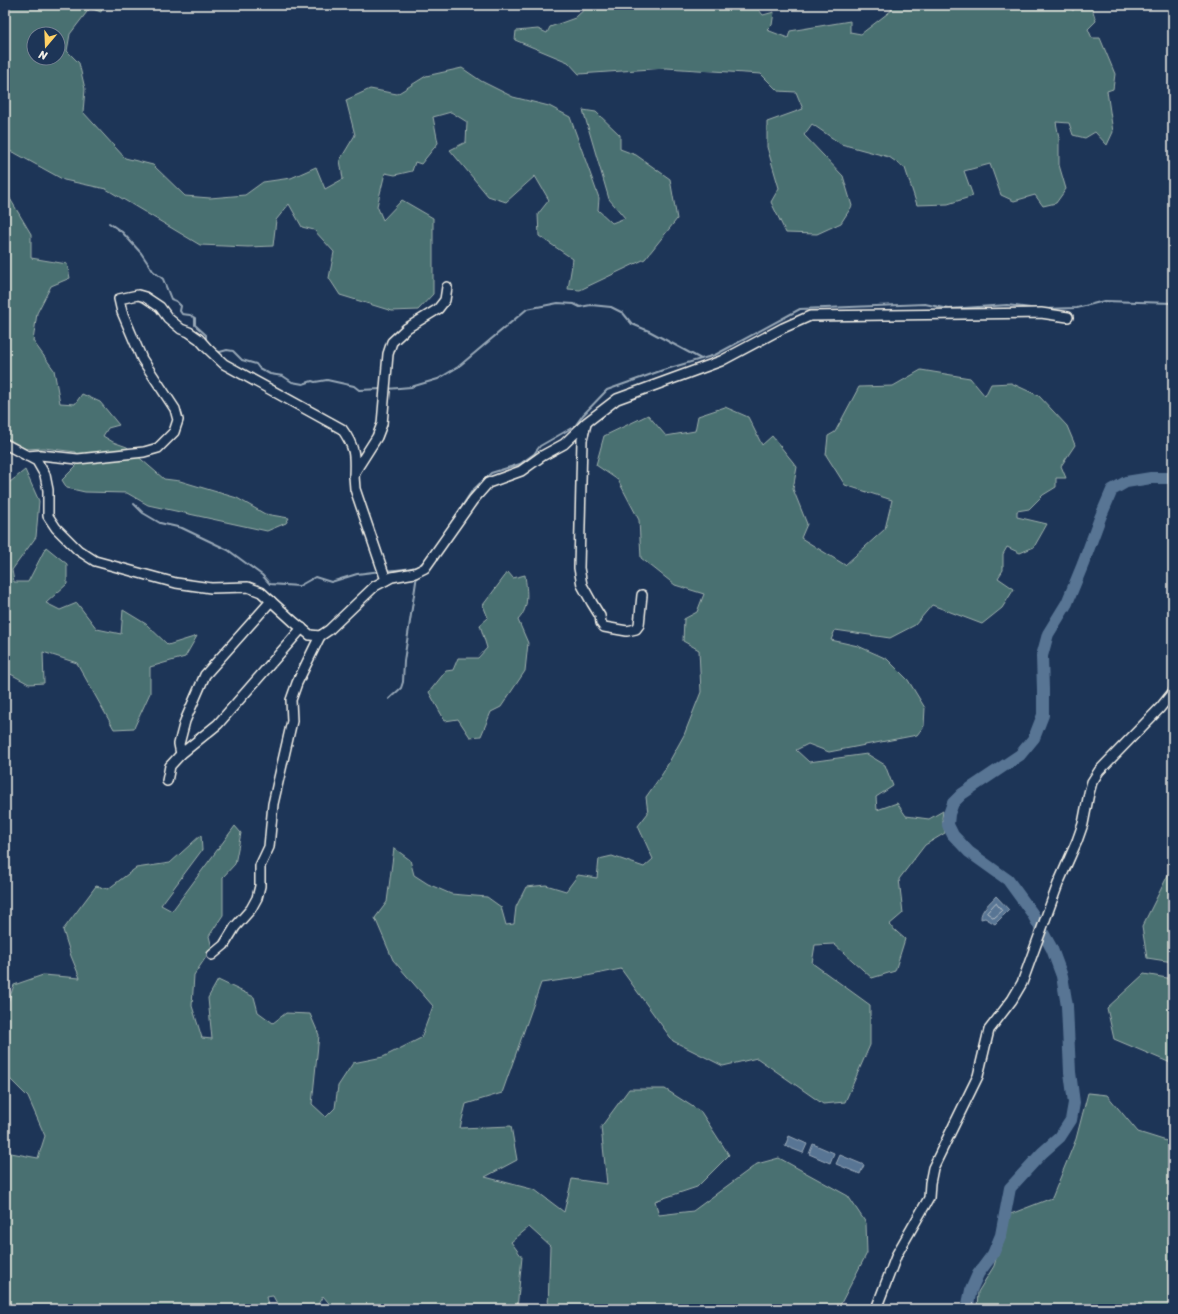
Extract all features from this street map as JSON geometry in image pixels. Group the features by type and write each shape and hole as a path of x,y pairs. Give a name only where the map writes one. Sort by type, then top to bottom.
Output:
{"street":[{"path":"354,476 356,470 377,437 382,424 388,354 392,342 407,328 438,308 445,300 447,287"},
{"path":"27,456 40,455 78,459 144,452 158,448 174,432 178,420 175,408 142,359 122,312 119,299 138,295 145,297 160,307 168,318 181,329 189,332 199,339 224,364 342,429 351,441 354,458 355,489 386,580"},
{"path":"212,955 224,945 235,927 251,909 257,898 260,886 260,866 269,847 273,804 292,721 291,700 297,683 320,636 330,630 375,586 392,577 417,572 425,568 473,500 488,483 521,471 542,456 564,444 617,398 721,361 783,328 810,316 1041,313 1068,317"},
{"path":"586,424 582,440 579,568 582,585 600,616 601,623 604,627 627,631 636,629 639,625 642,595"},
{"path":"5,444 36,461 45,475 48,490 48,516 56,528 78,550 95,561 176,583 211,588 248,587 261,592 310,635 320,636"},
{"path":"181,754 179,744 185,721 194,704 200,684 205,675 271,601"},
{"path":"167,781 170,766 181,754 218,724 302,628"},
{"path":"876,1309 897,1254 929,1198 932,1168 970,1095 978,1076 989,1030 1012,1000 1022,983 1058,884 1083,824 1092,782 1099,771 1160,708 1173,692"}],"green space":[{"path":"5,5 103,5 101,12 90,8 70,34 67,51 79,63 85,89 83,112 125,158 153,165 185,196 210,198 245,195 263,182 291,178 316,167 325,189 343,179 340,160 355,135 346,100 370,89 397,94 426,76 462,68 481,81 513,97 549,106 570,117 599,198 598,210 612,223 625,218 609,199 583,110 596,112 620,135 620,149 636,155 670,179 677,219 645,259 580,290 568,289 573,259 539,236 538,214 549,200 535,176 506,202 488,196 450,150 466,142 467,122 451,112 433,117 438,143 421,164 415,162 412,171 395,175 385,173 377,206 383,220 402,200 433,218 433,294 418,310 392,311 340,295 329,278 334,252 314,230 302,227 289,204 276,220 273,246 248,247 200,245 106,189 64,180 15,153 5,150"},
{"path":"589,5 755,5 763,15 774,12 772,25 767,30 788,38 790,31 850,21 850,32 861,34 892,10 888,5 1066,5 1073,11 1077,5 1083,5 1092,8 1096,21 1088,29 1092,38 1100,38 1115,74 1113,89 1107,91 1113,132 1107,145 1095,132 1085,138 1073,135 1069,123 1056,122 1059,138 1059,165 1066,189 1056,203 1043,206 1035,195 1014,201 1001,195 990,164 964,171 973,196 948,204 917,205 905,168 889,157 841,144 812,124 804,135 843,176 852,206 841,223 817,234 786,233 771,202 779,188 767,147 767,122 803,109 796,92 778,91 761,74 666,68 579,74 568,62 515,40 516,31 538,29 547,33 550,27 575,18"},
{"path":"5,194 9,197 31,234 31,258 67,264 70,278 51,286 37,313 33,341 54,370 60,403 75,404 82,394 100,402 119,425 108,428 103,436 113,442 127,447 164,479 180,481 237,498 265,514 289,518 286,523 267,531 148,505 127,493 85,492 67,488 62,480 78,464 76,452 44,448 26,449 5,437"},
{"path":"921,370 970,378 985,396 991,384 1011,383 1039,396 1067,426 1075,445 1061,466 1066,478 1056,478 1056,487 1043,495 1029,509 1017,511 1017,517 1047,524 1034,547 1020,553 1007,547 1003,554 1003,570 998,578 1014,589 1002,608 982,624 932,605 915,625 890,638 835,630 831,640 858,646 887,659 908,680 925,708 924,726 917,735 829,752 808,744 796,750 809,762 867,754 885,765 893,786 876,797 877,810 897,803 906,816 929,819 943,811 942,818 945,833 925,845 899,879 903,913 889,925 905,939 895,971 872,978 834,944 815,945 812,963 870,1005 870,1045 845,1102 823,1104 757,1058 723,1066 673,1041 621,969 577,978 541,983 502,1093 466,1104 460,1128 511,1126 517,1160 485,1177 535,1190 564,1212 572,1179 607,1184 601,1127 629,1089 665,1089 701,1112 729,1155 697,1187 655,1201 659,1215 693,1211 757,1164 779,1158 848,1196 866,1223 867,1253 838,1309 548,1309 550,1246 529,1227 511,1242 522,1257 517,1309 334,1309 323,1296 315,1309 280,1309 273,1296 266,1297 269,1309 5,1309 5,1145 11,1153 38,1158 45,1136 28,1097 5,1074 5,1011 14,985 43,975 80,978 63,930 96,886 108,889 136,868 170,863 201,835 202,850 161,905 172,911 235,826 241,833 235,864 223,877 223,915 209,936 212,948 194,975 192,1006 202,1038 212,1039 208,998 218,980 254,997 258,1012 273,1023 286,1013 310,1014 319,1035 312,1104 326,1117 335,1108 338,1086 353,1063 383,1057 421,1038 433,1006 393,960 375,918 387,902 394,848 410,860 414,875 428,884 451,894 487,897 501,907 506,925 514,924 516,907 526,887 546,885 566,891 578,875 597,878 599,859 612,856 644,867 653,859 638,826 648,813 646,797 663,773 684,735 701,692 699,650 683,641 684,619 697,612 704,594 675,585 641,558 639,520 618,480 596,465 604,436 648,415 666,436 695,431 698,416 725,407 748,417 762,445 772,436 797,467 793,489 807,524 801,538 845,565 885,529 892,500 845,485 826,455 828,436 835,432 859,387 893,386"},
{"path":"25,470 39,501 36,537 12,570 14,582 28,582 46,547 67,564 67,584 46,603 60,610 77,603 97,629 121,634 123,610 146,624 168,645 197,636 185,657 150,667 150,693 134,728 114,729 77,663 43,652 44,683 29,684 5,671 5,486"},
{"path":"508,572 513,578 525,575 527,599 522,615 518,620 528,643 525,671 501,707 491,712 481,736 470,737 458,719 445,721 429,692 446,671 453,670 458,658 478,658 487,648 480,625 488,618 483,605"},
{"path":"1173,865 1173,962 1147,958 1142,927"},
{"path":"1144,974 1173,979 1173,1064 1114,1039 1107,1008"},
{"path":"1088,1093 1107,1095 1138,1132 1173,1143 1173,1309 977,1309 978,1292 994,1266 1008,1215 1052,1198 1076,1139"}],"water":[{"path":"996,896 1009,910 995,924 985,918 981,919 981,916 984,909"},
{"path":"789,1136 807,1144 803,1153 785,1146"},
{"path":"813,1144 834,1153 830,1163 809,1154"},
{"path":"840,1155 864,1165 860,1174 836,1164"}],"waterway":[{"path":"109,223 122,232 141,253 153,271 163,279 171,299 176,301 181,306 180,311 182,314 190,315 195,318 195,325 206,335 206,342"},
{"path":"1043,309 1077,308 1104,301 1173,303"},
{"path":"387,389 411,387 438,379 458,367 527,309 558,303 574,304 580,307 591,305 611,307 623,313 632,324 649,331 701,359"},
{"path":"451,523 472,491 491,473 520,464 534,454 540,446 575,426 583,415 607,390 663,370 715,355 800,309 925,304 949,309 1007,305 1038,309"},
{"path":"216,351 233,351 242,360 256,364 259,368 270,374 283,376 292,382 303,384 312,381 327,380 354,386 359,390 383,389"},
{"path":"967,1309 971,1290 978,1274 993,1254 1001,1235 1010,1188 1042,1153 1060,1137 1071,1120 1074,1103 1070,1072 1067,1006 1062,976 1052,949 1032,913 1008,880 969,852 953,835 948,825 949,814 953,803 962,794 1020,755 1034,738 1043,715 1042,656 1048,634 1067,603 1112,490 1126,482 1151,478 1173,478"},
{"path":"134,504 143,513 160,523 182,528 228,550 262,575 270,584 299,586 315,577 331,582 357,574 381,571"},
{"path":"385,571 411,568 421,564 424,561"},
{"path":"389,699 401,688 403,682 404,661 417,575"}]}
